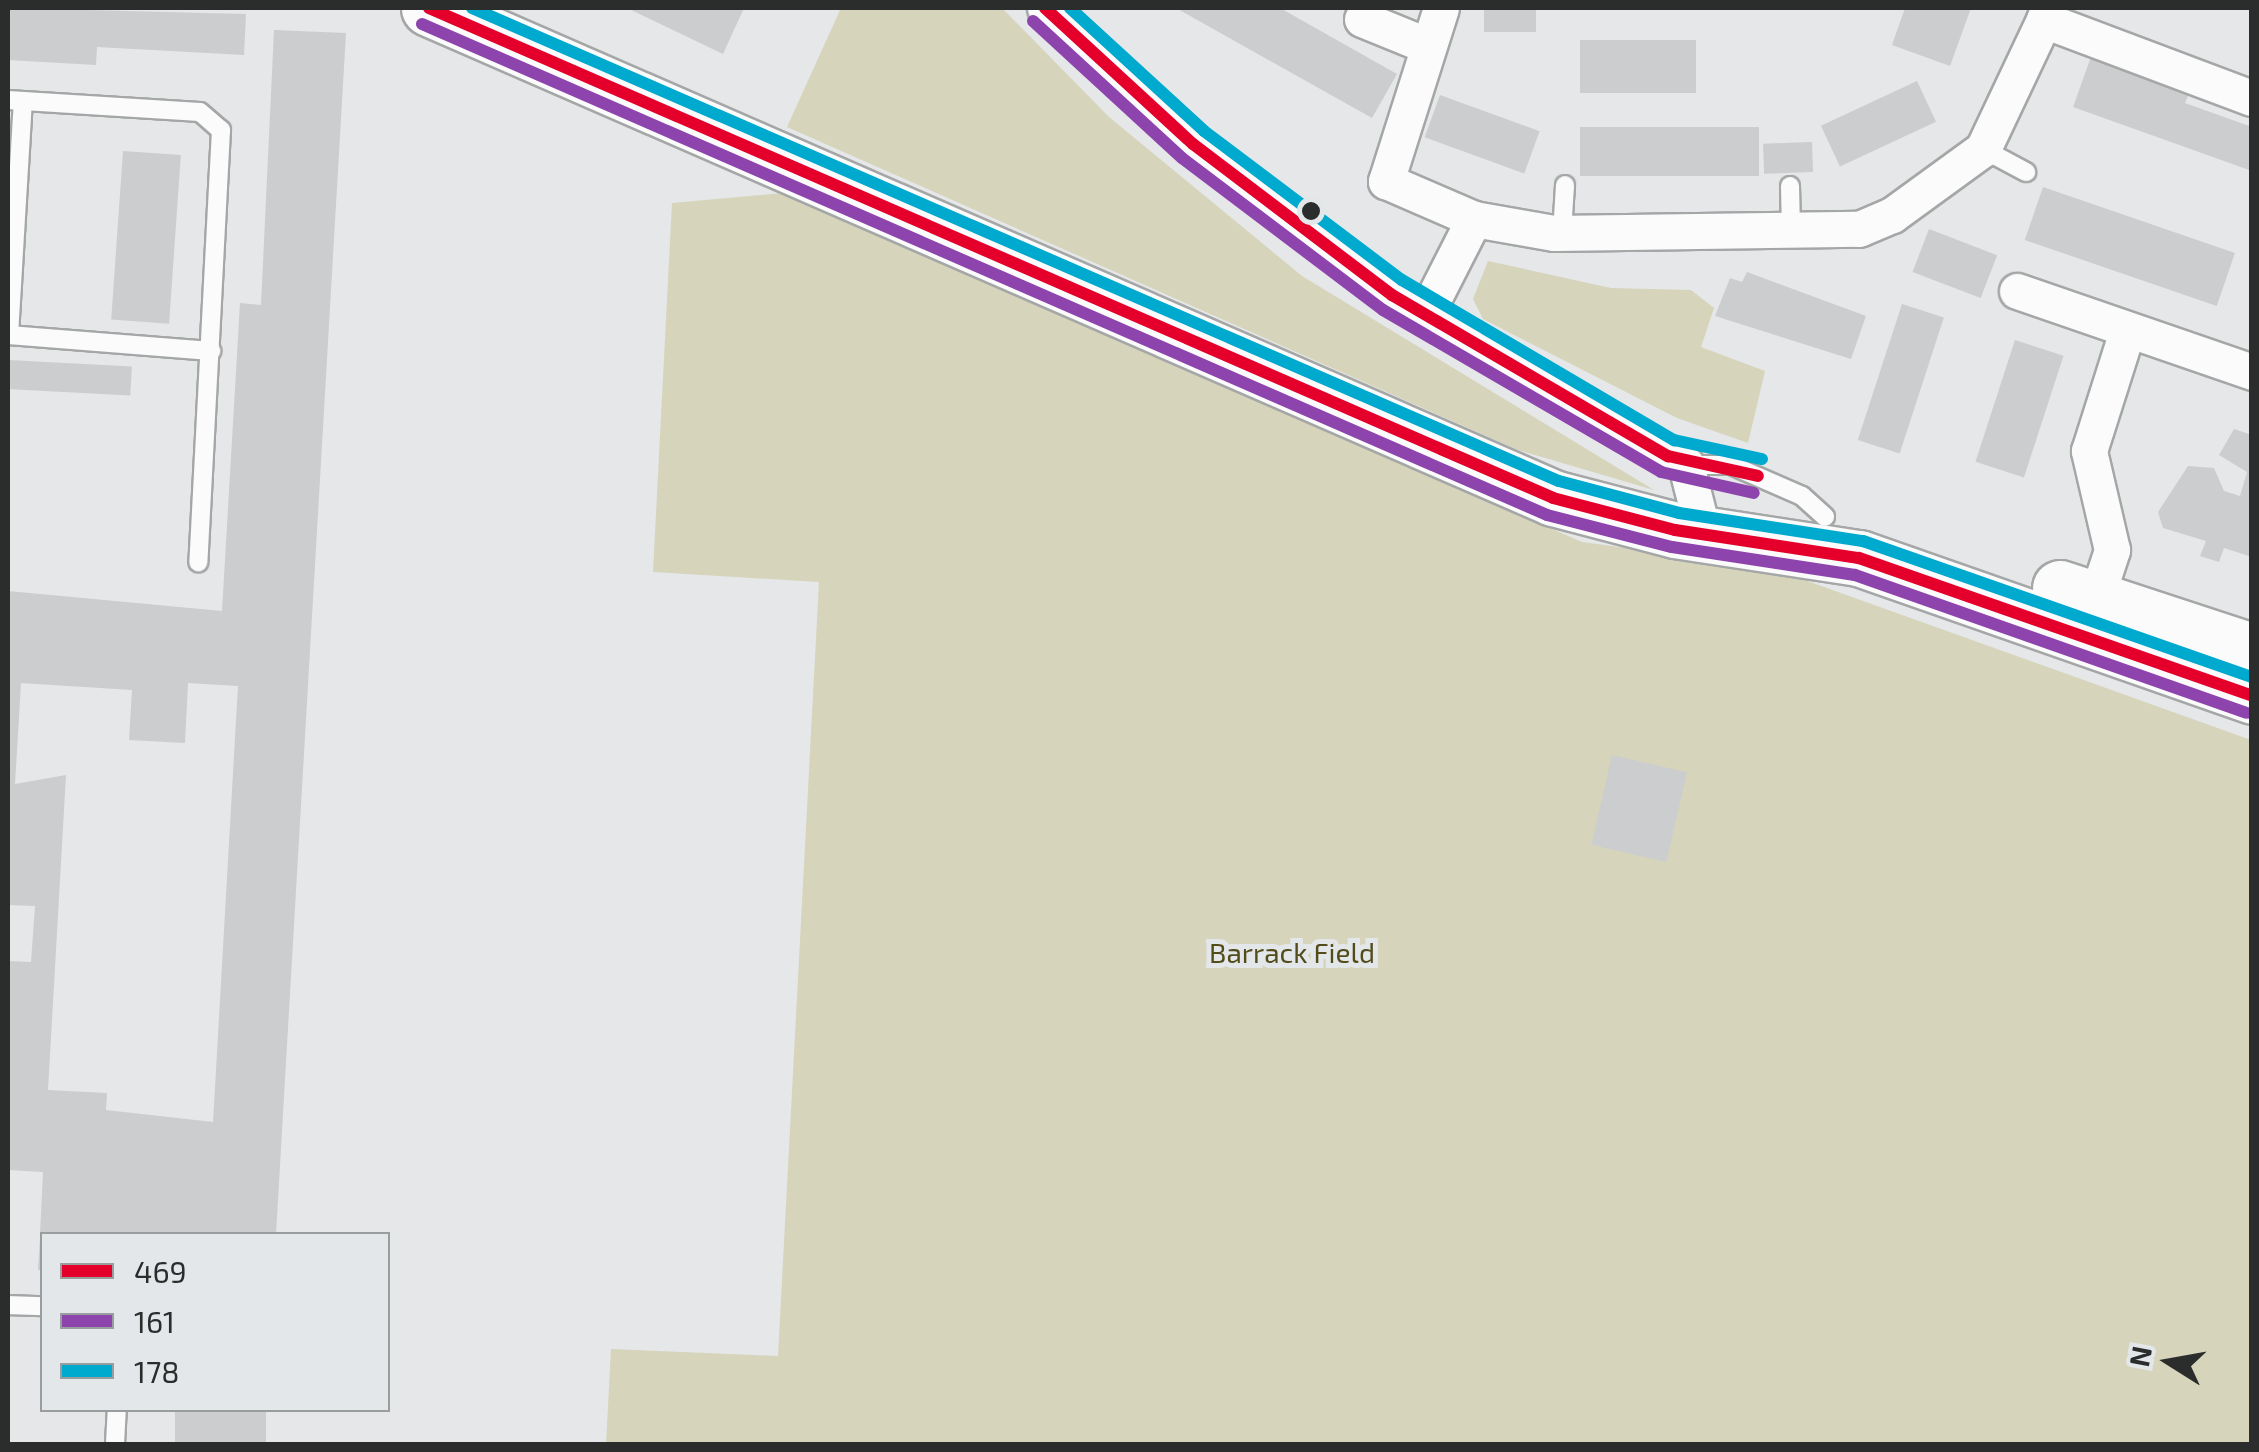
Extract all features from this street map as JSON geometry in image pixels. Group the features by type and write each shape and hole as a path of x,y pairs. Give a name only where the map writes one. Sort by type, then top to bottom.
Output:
{"highway":[{"path":"429,8 1536,492 1825,517 2090,618"},
{"path":"1687,507 1859,558 2249,660"}],"street":[{"path":"1045,8 1193,144 1687,507"},
{"path":"1441,8 1386,181 1474,218 1562,233 1859,229 1892,216 1983,149 2046,14 2252,98"},
{"path":"1362,19 1428,46"},
{"path":"1425,316 1474,218"},
{"path":"2017,291 2252,372"},
{"path":"2090,618 2112,550 2089,451 2127,331"}],"lane":[{"path":"198,562 226,150 212,117 15,100 8,335 211,351"},
{"path":"1983,149 2026,172"},
{"path":"1562,233 1565,185"},
{"path":"1790,186 1792,231"},
{"path":"8,1304 40,1306"},
{"path":"115,1444 117,1412"}],"green space":[{"path":"841,8 1002,8 1109,117 1302,276 1654,490 1518,450 787,127"},
{"name":"Barrack Field","path":"783,193 1582,542 1768,567 2251,740 2251,1444 606,1444 611,1349 778,1356 819,582 653,572 672,203"},
{"path":"1488,261 1611,288 1691,290 1714,308 1701,347 1765,371 1748,443 1677,418 1483,319 1473,299"}],"building":[{"path":"8,8 246,14 244,55 97,47 96,65 8,60"},
{"path":"627,8 744,8 723,54"},
{"path":"1176,8 1280,8 1397,74 1372,118"},
{"path":"1484,8 1536,8 1536,32 1484,32"},
{"path":"1905,8 1971,8 1950,66 1892,45"},
{"path":"274,30 346,33 276,1232 40,1232 43,1172 8,1170 8,961 31,962 35,906 8,905 8,591 222,611 240,303 261,305","holes":["21,683 132,690 129,740 185,743 188,683 238,686 213,1122 106,1110 107,1093 48,1090 66,775 15,784"]},
{"path":"1580,40 1696,40 1696,93 1580,93"},
{"path":"2092,54 2191,89 2185,103 2252,127 2252,171 2073,107"},
{"path":"1917,81 1936,122 1840,167 1821,126"},
{"path":"1440,95 1540,131 1524,174 1425,137"},
{"path":"1580,127 1759,127 1759,176 1580,176"},
{"path":"1812,142 1813,172 1764,174 1763,144"},
{"path":"123,151 181,155 169,324 111,320"},
{"path":"2043,187 2235,253 2217,306 2025,240"},
{"path":"1929,229 1997,255 1981,298 1913,272"},
{"path":"1747,272 1866,316 1851,359 1715,316 1730,278 1742,282"},
{"path":"1902,304 1944,318 1900,454 1858,440"},
{"path":"2015,340 2064,356 2024,477 1975,462"},
{"path":"8,360 132,366 130,395 8,389"},
{"path":"2234,429 2252,435 2252,557 2224,548 2219,562 2200,556 2206,541 2163,528 2158,512 2188,466 2214,468 2224,491 2240,496 2247,472 2219,455"},
{"path":"1612,755 1687,772 1666,862 1591,845"},
{"path":"175,1412 266,1412 266,1444 175,1444"}],"transit line":[{"name":"469","path":"429,8 1553,498 1675,530 1859,558 2252,696"},
{"name":"178","path":"472,8 1559,481 1679,513 1863,541 2252,677"},
{"name":"469","path":"1045,8 1193,144 1392,295 1668,456 1758,476"},
{"name":"178","path":"1070,8 1204,131 1402,280 1674,440 1762,459"},
{"name":"161","path":"1033,21 1182,158 1383,310 1661,472 1754,493"},
{"name":"161","path":"422,24 1547,515 1672,547 1855,575 2246,713"}]}
